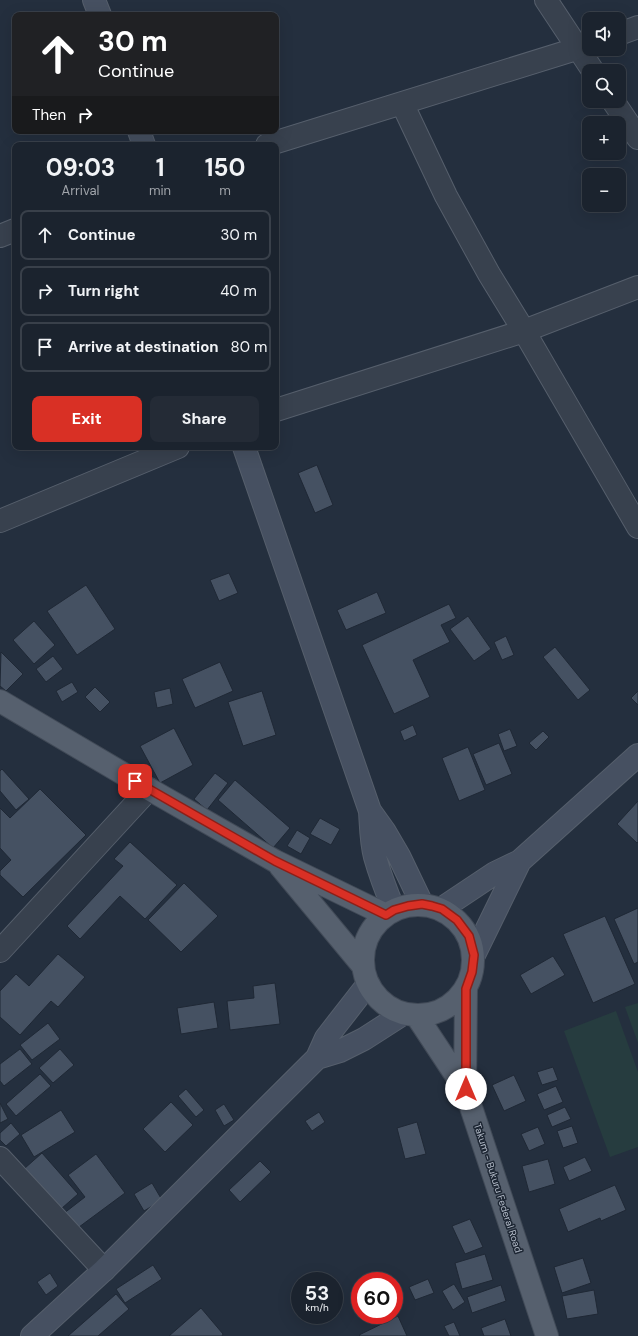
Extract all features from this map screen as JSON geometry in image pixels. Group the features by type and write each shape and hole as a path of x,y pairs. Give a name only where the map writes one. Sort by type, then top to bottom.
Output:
{"main road":[{"path":"94,0 99,12"},
{"path":"245,450 370,811 375,856 390,912"},
{"path":"0,701 275,861 390,912"},
{"path":"432,907 520,861 638,755"},
{"path":"370,811 385,832 432,907"},
{"path":"275,861 365,975 377,997 389,1008 410,1015 466,1089"},
{"path":"317,1058 340,1051 410,1015 435,1013 452,1004 466,989 472,972 474,955 520,861"},
{"path":"32,1336 104,1270 317,1058 326,1038 365,975 364,947 372,929 390,912 408,906 432,907 457,920 469,936 474,955"},
{"name":"Takum - Bukuru Federal Road","path":"466,989 466,1089 548,1336"}],"street":[{"path":"546,0 582,45"},
{"path":"626,31 638,27"},
{"path":"277,142 582,48"},
{"path":"402,103 446,196 489,274 524,331 591,449 638,527"},
{"path":"618,108 638,138"},
{"path":"0,236 12,231"},
{"path":"279,409 524,331 638,287"},
{"path":"0,521 171,450"},
{"path":"0,951 149,789"},
{"path":"0,1158 104,1270"}],"green space":[{"path":"638,1003 638,1043 625,1007"},
{"path":"616,1011 638,1072 638,1147 610,1157 564,1031"}],"building":[{"path":"317,465 333,505 315,513 298,473"},
{"path":"229,573 238,593 219,601 210,580"},
{"path":"86,585 115,629 77,655 47,611"},
{"path":"377,592 386,613 346,630 337,610"},
{"path":"449,604 456,618 441,625 450,642 413,660 430,697 394,714 362,645"},
{"path":"468,616 491,649 474,661 450,629"},
{"path":"34,621 55,645 34,664 13,640"},
{"path":"506,636 514,655 502,660 494,642"},
{"path":"555,647 590,690 578,700 543,657"},
{"path":"1,652 23,674 6,691 0,686"},
{"path":"53,656 63,669 46,682 36,669"},
{"path":"220,662 233,691 195,708 182,679"},
{"path":"72,682 78,692 62,702 56,691"},
{"path":"95,687 110,702 100,712 85,697"},
{"path":"170,688 173,704 157,708 154,692"},
{"path":"262,691 276,735 243,746 228,702"},
{"path":"638,691 638,705 631,698"},
{"path":"413,725 417,735 404,741 400,731"},
{"path":"174,728 193,765 160,783 140,746"},
{"path":"510,729 517,746 504,751 498,734"},
{"path":"543,731 549,737 536,750 529,743"},
{"path":"499,743 512,774 486,785 473,754"},
{"path":"468,747 485,790 459,801 442,758"},
{"path":"2,769 29,799 16,810 0,791 0,771"},
{"path":"215,773 228,783 207,810 194,799"},
{"path":"235,780 290,828 273,848 218,800"},
{"path":"40,789 86,835 23,897 0,875 0,871 11,860 0,848 0,808 10,818"},
{"path":"638,801 638,842 637,843 617,824"},
{"path":"320,818 340,829 331,845 310,834"},
{"path":"297,830 310,838 301,854 287,846"},
{"path":"130,842 177,885 145,919 120,896 80,939 67,926 123,866 114,859"},
{"path":"184,883 218,916 181,952 148,920"},
{"path":"638,908 638,962 634,964 614,919"},
{"path":"605,916 635,984 593,1003 563,934"},
{"path":"58,954 85,977 58,1007 51,1001 20,1035 0,1017 0,991 16,974 29,986"},
{"path":"553,956 565,975 531,994 520,975"},
{"path":"275,983 280,1024 230,1030 227,1001 254,998 253,986"},
{"path":"214,1002 218,1028 181,1034 177,1008"},
{"path":"48,1023 60,1039 32,1060 20,1045"},
{"path":"20,1049 32,1064 4,1086 0,1081 0,1064"},
{"path":"60,1049 74,1065 53,1083 39,1068"},
{"path":"553,1067 558,1080 542,1085 537,1072"},
{"path":"40,1074 51,1086 16,1116 6,1104"},
{"path":"514,1075 526,1101 504,1111 492,1085"},
{"path":"556,1086 563,1102 544,1110 537,1094"},
{"path":"186,1089 204,1110 196,1117 178,1096"},
{"path":"171,1102 193,1125 165,1152 143,1129"},
{"path":"0,1103 8,1119 0,1123"},
{"path":"224,1104 234,1120 224,1126 215,1110"},
{"path":"565,1107 571,1119 552,1127 547,1115"},
{"path":"61,1110 75,1132 34,1157 21,1135"},
{"path":"319,1112 325,1122 312,1131 305,1121"},
{"path":"417,1122 426,1154 405,1159 397,1128"},
{"path":"11,1123 20,1134 6,1146 0,1140 0,1133"},
{"path":"572,1126 578,1143 563,1148 557,1131"},
{"path":"538,1127 545,1144 529,1151 521,1134"},
{"path":"42,1153 78,1194 53,1216 16,1176"},
{"path":"96,1154 125,1193 75,1230 63,1214 85,1197 68,1175"},
{"path":"585,1157 592,1171 569,1181 563,1167"},
{"path":"548,1159 555,1184 529,1192 522,1166"},
{"path":"260,1161 271,1172 240,1202 229,1190"},
{"path":"152,1183 162,1200 144,1211 134,1194"},
{"path":"615,1185 626,1210 601,1221 600,1218 568,1232 559,1209"},
{"path":"470,1219 483,1247 465,1254 452,1226"},
{"path":"485,1254 493,1280 462,1289 455,1263"},
{"path":"583,1258 591,1283 562,1293 554,1267"},
{"path":"153,1265 162,1279 125,1303 116,1289"},
{"path":"50,1273 58,1286 46,1295 37,1282"},
{"path":"428,1279 434,1293 415,1300 409,1287"},
{"path":"454,1284 465,1302 453,1310 442,1291"},
{"path":"501,1285 506,1301 472,1313 467,1297"},
{"path":"594,1290 598,1314 567,1319 562,1296"},
{"path":"116,1294 129,1309 98,1336 68,1336"},
{"path":"201,1308 223,1334 222,1336 169,1336"},
{"path":"505,1319 511,1336 484,1336 481,1328"},
{"path":"454,1322 460,1336 449,1336 444,1326"},
{"path":"382,1324 402,1324 407,1336 360,1336 359,1335"}],"route":[{"path":"135,781 275,861 386,915 394,910 422,904 442,909 457,920 469,936 474,955 472,972 466,989 466,1089"}]}
